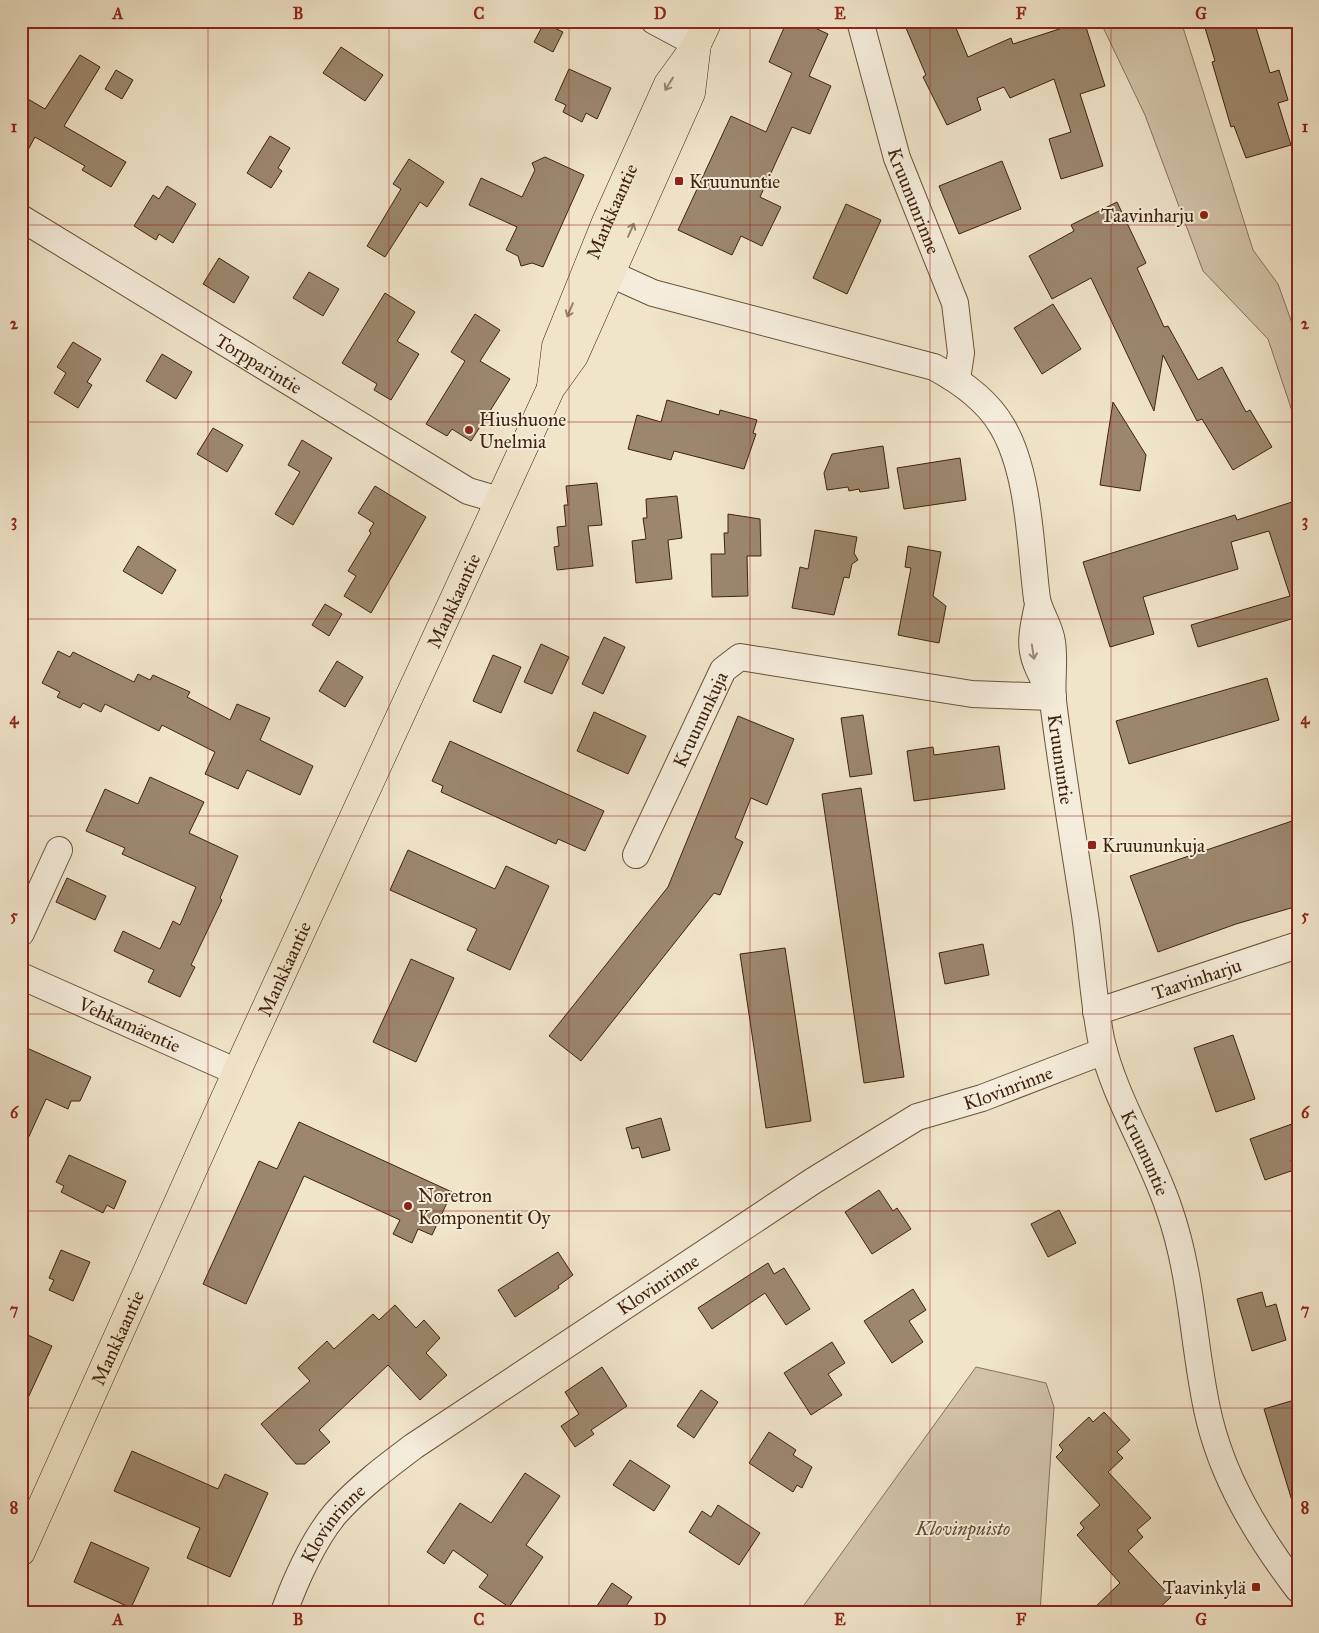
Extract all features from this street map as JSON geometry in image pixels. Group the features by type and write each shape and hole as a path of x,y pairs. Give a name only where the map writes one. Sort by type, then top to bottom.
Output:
{"main road":[{"name":"Mankkaantie","path":"21,1552 237,1072 550,388 556,346 600,270 662,97 668,84 703,33"}],"street":[{"path":"654,21 703,33"},
{"name":"Kruununrinne","path":"860,21 897,158 955,303 961,353 956,379"},
{"name":"Torpparintie","path":"21,218 468,491 499,500"},
{"name":"Kruununtie","path":"600,270 653,293 934,367 956,379 972,392 1002,426 1013,452 1021,481 1038,605 1050,628 1053,697 1085,918 1096,1012 1104,1051 1117,1086 1156,1175 1181,1250 1206,1407 1221,1457 1242,1506 1259,1534 1298,1589"},
{"name":"Kruununkuja","path":"636,855 723,670 740,657 972,694 1053,697"},
{"path":"21,933 60,850"},
{"name":"Taavinharju","path":"1096,1012 1298,945"},
{"name":"Vehkamäentie","path":"21,976 237,1072"},
{"name":"Klovinrinne","path":"284,1612 296,1577 334,1515 366,1483 414,1446 813,1181 910,1122 982,1098 1104,1051"}],"green space":[{"path":"1100,21 1181,21 1253,250 1278,284 1298,340 1298,429 1268,339 1203,271 1145,115"},
{"name":"Klovinpuisto","path":"976,1367 1046,1383 1054,1407 1040,1612 799,1612"}],"building":[{"path":"787,21 800,21 828,34 809,76 831,86 810,134 792,127 760,197 781,207 762,246 741,236 732,255 678,230 731,116 766,132 792,73 769,62"},
{"path":"903,21 953,21 968,57 1011,38 1013,44 1084,21 1105,86 1080,94 1103,166 1061,179 1049,139 1071,132 1054,79 1010,98 1004,87 977,98 981,110 947,125 923,77 926,75"},
{"path":"1203,21 1254,21 1270,73 1279,70 1288,100 1278,103 1291,145 1246,158 1234,126 1231,127 1212,62 1215,61"},
{"path":"544,23 563,32 553,52 534,42"},
{"path":"341,47 383,75 365,101 323,73"},
{"path":"80,55 100,67 64,126 126,162 111,187 82,170 85,166 35,137 21,163 21,95 45,109"},
{"path":"569,69 611,88 597,119 586,113 582,122 563,112 566,105 555,100"},
{"path":"116,70 133,80 122,99 105,89"},
{"path":"270,136 290,148 278,168 282,171 271,188 247,173"},
{"path":"545,157 584,175 543,267 532,263 521,266 518,256 506,250 517,227 469,205 481,178 522,197 535,170 532,163"},
{"path":"409,159 444,182 427,207 420,202 385,257 367,246 401,189 393,184"},
{"path":"1002,161 1021,209 959,234 939,186"},
{"path":"167,186 196,204 173,243 159,234 156,240 134,226 153,195 159,199"},
{"path":"1117,202 1146,263 1137,268 1164,327 1168,326 1198,380 1222,367 1246,412 1250,410 1272,447 1233,470 1202,419 1197,421 1163,355 1154,411 1091,278 1052,299 1029,256 1074,231 1071,225"},
{"path":"846,204 881,220 847,294 813,278"},
{"path":"219,258 249,277 234,303 203,284"},
{"path":"309,272 339,289 323,316 293,298"},
{"path":"385,293 415,312 397,341 419,354 391,400 374,390 377,384 342,363"},
{"path":"1053,304 1081,349 1042,374 1014,328"},
{"path":"475,314 500,330 480,361 510,379 471,441 452,429 447,436 426,424 465,361 451,352"},
{"path":"73,342 101,359 87,382 92,385 78,408 54,393 66,373 57,367"},
{"path":"162,354 192,372 176,399 146,381"},
{"path":"667,400 719,415 720,410 757,420 753,433 756,434 744,469 674,451 671,460 628,449 637,415 661,422"},
{"path":"1113,402 1146,455 1140,491 1100,485"},
{"path":"213,428 243,445 227,472 197,454"},
{"path":"302,440 332,458 293,525 275,514 300,472 288,465"},
{"path":"883,446 889,488 860,492 859,489 849,491 848,487 827,490 824,473 832,454"},
{"path":"960,458 966,500 904,509 897,468"},
{"path":"597,483 602,525 588,526 593,566 557,570 554,547 559,546 557,527 566,526 564,505 568,505 566,486"},
{"path":"375,486 426,517 371,613 344,596 356,576 348,571 371,533 369,531 374,523 358,513"},
{"path":"677,496 682,538 668,540 672,579 636,583 632,541 646,539 643,518 647,518 646,499"},
{"path":"1298,500 1298,617 1198,647 1191,625 1290,596 1269,531 1231,542 1238,569 1143,597 1154,634 1110,647 1083,562 1235,515 1237,520"},
{"path":"728,514 760,519 761,556 747,556 748,596 712,597 711,554 725,554 724,533 728,533"},
{"path":"815,530 857,537 854,553 858,560 852,564 849,578 844,577 834,615 792,608 800,567 808,569"},
{"path":"138,546 176,570 162,594 123,571"},
{"path":"908,546 941,552 933,596 946,606 939,643 898,635 911,568 905,567"},
{"path":"325,604 342,614 329,636 312,625"},
{"path":"604,637 625,647 603,694 582,684"},
{"path":"541,644 569,657 552,694 524,682"},
{"path":"58,651 70,657 73,652 134,682 138,674 150,680 153,675 190,692 187,697 230,720 237,704 270,718 260,740 313,766 300,795 247,770 238,789 205,774 215,752 162,725 159,731 105,704 101,712 83,703 80,708 57,697 60,692 42,683"},
{"path":"493,655 521,667 501,713 473,701"},
{"path":"337,661 363,677 345,707 319,691"},
{"path":"1267,678 1279,720 1129,764 1116,721"},
{"path":"594,712 646,736 628,774 577,751"},
{"path":"863,715 872,774 850,777 841,718"},
{"path":"738,716 794,739 767,805 751,798 735,838 743,842 720,895 714,893 581,1061 549,1036 668,887"},
{"path":"450,741 604,811 585,851 558,839 556,844 441,792 443,786 432,781"},
{"path":"999,746 1005,789 914,801 907,751 933,747 934,755"},
{"path":"150,777 204,802 189,833 238,856 220,898 222,900 191,965 195,967 180,997 148,982 154,970 114,951 123,931 160,949 173,921 180,925 196,887 122,854 125,848 86,831 105,789 138,804"},
{"path":"861,788 904,1077 864,1083 822,794"},
{"path":"1298,819 1298,906 1236,924 1158,952 1130,876"},
{"path":"408,850 495,889 506,866 549,886 510,970 467,950 477,929 390,890"},
{"path":"67,878 106,896 95,920 56,902"},
{"path":"983,944 989,975 945,984 939,953"},
{"path":"785,948 811,1121 766,1128 740,954"},
{"path":"411,959 454,978 416,1062 373,1042"},
{"path":"1233,1035 1255,1099 1216,1112 1194,1048"},
{"path":"27,1048 91,1077 80,1101 71,1101 68,1109 46,1099 21,1154 21,1061"},
{"path":"661,1118 670,1150 642,1158 639,1147 632,1149 626,1128"},
{"name":"Noretron Komponentit Oy","path":"299,1122 452,1192 432,1235 418,1229 412,1243 393,1234 400,1220 304,1176 246,1304 203,1284 259,1161 277,1169"},
{"path":"1292,1124 1298,1139 1298,1157 1291,1160 1294,1170 1265,1180 1250,1139"},
{"path":"69,1155 126,1181 114,1209 107,1205 103,1213 61,1192 64,1186 56,1182"},
{"path":"879,1190 893,1211 897,1208 911,1229 872,1254 845,1212"},
{"path":"1059,1210 1076,1243 1048,1257 1031,1224"},
{"path":"61,1250 90,1262 73,1301 49,1290 54,1280 49,1278"},
{"path":"558,1252 573,1275 558,1286 559,1288 515,1317 498,1290"},
{"path":"768,1263 774,1274 784,1268 810,1309 786,1325 765,1293 712,1329 698,1308"},
{"path":"913,1289 926,1310 909,1321 923,1342 892,1363 864,1321"},
{"path":"1262,1292 1266,1307 1276,1304 1286,1340 1252,1351 1237,1299"},
{"path":"395,1305 416,1328 424,1320 440,1338 426,1353 447,1375 420,1400 388,1365 319,1430 330,1442 305,1464 296,1464 261,1424 310,1381 298,1368 327,1341 334,1349 373,1314 379,1320"},
{"path":"21,1332 52,1346 21,1413"},
{"path":"832,1342 845,1363 828,1374 842,1395 811,1415 784,1373"},
{"path":"602,1367 627,1406 591,1430 594,1434 575,1447 561,1426 579,1414 565,1392"},
{"path":"701,1390 718,1402 694,1438 677,1426"},
{"path":"1298,1399 1298,1503 1293,1504 1264,1409"},
{"path":"1104,1412 1130,1440 1117,1452 1123,1458 1108,1472 1151,1518 1137,1530 1143,1537 1128,1551 1171,1597 1155,1612 1090,1612 1120,1583 1077,1535 1084,1528 1080,1523 1100,1505 1056,1457 1063,1450 1059,1445 1089,1417 1093,1422"},
{"path":"769,1432 796,1450 793,1455 812,1467 802,1488 797,1485 793,1492 749,1463"},
{"path":"132,1451 218,1489 225,1474 268,1493 230,1577 187,1558 200,1528 114,1491"},
{"path":"630,1460 670,1486 654,1511 613,1485"},
{"path":"525,1473 560,1496 526,1545 543,1557 509,1607 479,1587 488,1575 453,1550 444,1564 427,1552 460,1503 491,1523"},
{"path":"718,1505 760,1533 739,1565 689,1532 702,1511 711,1517"},
{"path":"91,1542 149,1568 131,1608 74,1582"},
{"path":"612,1583 632,1597 622,1612 593,1612"}],"place":[{"name":"Kruununtie","path":"679,181"},
{"name":"Taavinharju","path":"1204,215"},
{"name":"Hiushuone Unelmia","path":"469,430"},
{"name":"Kruununkuja","path":"1092,845"},
{"name":"Noretron Komponentit Oy","path":"408,1206"},
{"name":"Taavinkylä","path":"1256,1587"}]}
